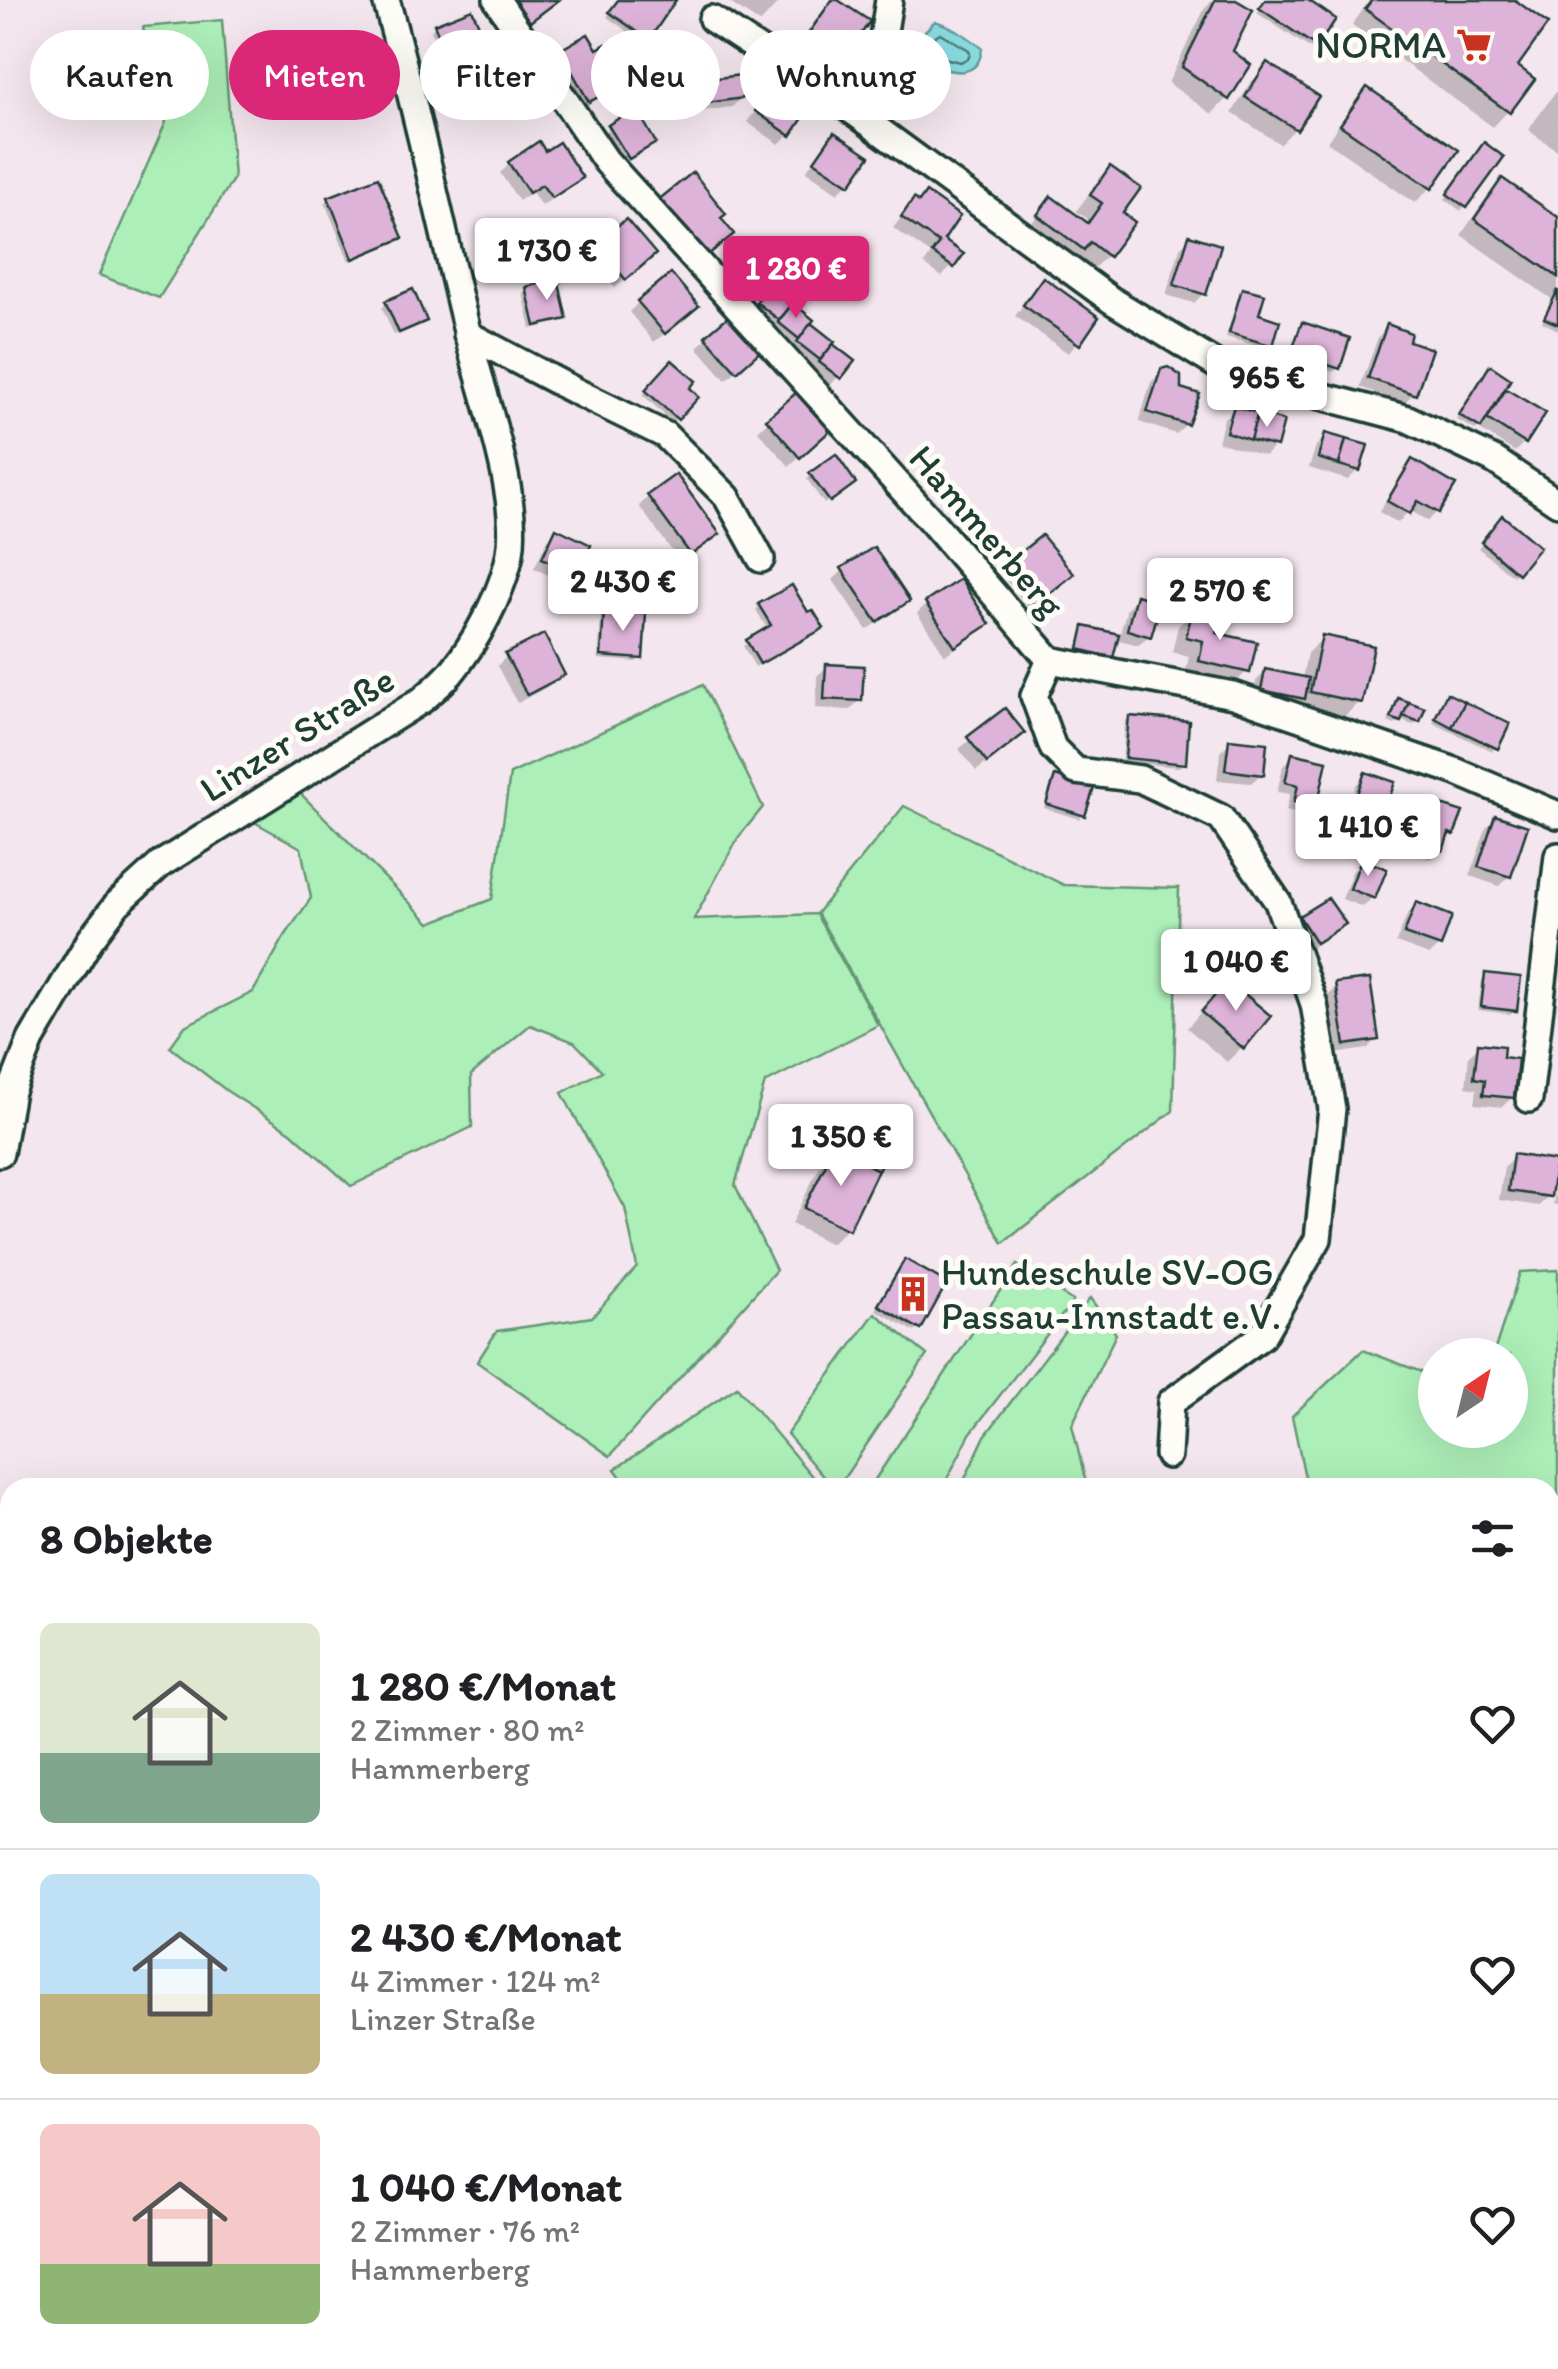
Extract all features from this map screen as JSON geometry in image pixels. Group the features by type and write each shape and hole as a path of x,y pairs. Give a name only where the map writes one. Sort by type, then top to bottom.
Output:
{"street":[{"name":"Linzer Straße","path":"0,1153 11,1090 31,1040 90,940 117,904 162,864 422,700 449,676 473,642 498,590 510,554 512,517 501,459 386,0"},
{"name":"Hammerberg","path":"497,0 606,161 933,523 1050,660 1034,696 1054,748 1076,771 1140,780 1222,818 1278,902 1314,1004 1332,1110 1318,1239 1262,1336 1171,1402 1168,1455"},
{"path":"884,30 889,0"},
{"path":"712,19 740,37"},
{"path":"865,120 1111,300 1227,372 1408,419 1494,460 1558,503"},
{"path":"467,334 665,435 727,497 762,558"},
{"path":"1050,660 1233,695 1456,771 1558,815"},
{"path":"1528,1098 1558,856"}],"green space":[{"path":"222,20 234,178 159,298 99,275 166,120 209,120 209,30 143,27"},
{"path":"703,685 763,807 738,838 694,919 816,914 878,1025 765,1083 735,1185 776,1270 610,1456 477,1362 497,1331 592,1317 637,1267 625,1208 562,1093 602,1071 574,1042 530,1025 471,1075 472,1127 351,1186 291,1132 227,1091 170,1047 185,1026 253,992 311,898 301,848 249,819 296,789 430,923 492,899 510,774"},
{"path":"904,806 1064,885 1179,888 1173,1111 1003,1243 817,913"},
{"path":"1017,1265 1073,1301 970,1434 948,1478 876,1478"},
{"path":"1558,1270 1558,1478 1305,1478 1292,1416 1363,1350 1418,1371 1418,1448 1528,1448 1528,1338 1499,1338 1520,1272"},
{"path":"1090,1298 1116,1334 1072,1425 1085,1478 965,1478 985,1436"},
{"path":"875,1313 927,1355 844,1478 824,1478 787,1434"},
{"path":"737,1387 813,1478 622,1478 615,1469"}],"water":[{"path":"935,21 960,32 982,48 980,58 969,70 951,70 951,30 926,30"}],"building":[{"path":"514,0 559,0 530,22"},
{"path":"618,0 676,0 656,30 635,30 609,12"},
{"path":"832,0 870,21 864,30 811,30"},
{"path":"1215,0 1236,0 1253,10 1233,51 1251,65 1229,100 1182,67"},
{"path":"1265,0 1308,0 1336,19 1317,47 1259,8"},
{"name":"NORMA","path":"1372,0 1515,0 1548,24 1518,66 1535,79 1510,113 1365,9"},
{"path":"472,9 481,30 436,30 434,24"},
{"path":"588,34 591,39 589,102 571,70 571,44"},
{"path":"1267,62 1319,96 1297,130 1245,97"},
{"path":"740,75 740,99 720,101 720,78"},
{"path":"1367,87 1459,150 1432,189 1340,125"},
{"path":"616,120 643,120 656,143 629,159 608,125"},
{"path":"768,120 802,120 791,136"},
{"path":"834,132 870,156 850,185 814,161"},
{"path":"539,141 545,151 559,142 583,178 552,198 542,185 529,193 508,162"},
{"path":"1484,142 1504,157 1467,208 1447,194"},
{"path":"1110,166 1141,188 1123,213 1135,222 1109,257 1090,242 1084,250 1037,215 1051,196 1088,223 1102,203 1090,195"},
{"path":"693,172 726,214 721,218 734,234 708,255 697,241 692,244 657,201"},
{"path":"378,177 403,238 353,259 328,197"},
{"path":"1502,178 1558,217 1558,277 1474,219"},
{"path":"926,192 960,216 944,240 964,254 954,268 932,253 939,243 901,217 914,198 919,202"},
{"path":"626,219 656,254 626,280 596,245"},
{"path":"1189,235 1221,245 1206,295 1174,285"},
{"path":"671,273 699,306 665,334 637,301"},
{"path":"1043,277 1099,317 1080,345 1023,305"},
{"path":"558,279 567,319 535,326 526,287"},
{"path":"772,282 795,301 779,320 756,302"},
{"path":"1242,288 1265,294 1259,314 1280,321 1273,346 1229,333"},
{"path":"413,289 427,321 399,333 385,301"},
{"path":"1558,290 1558,324 1544,318"},
{"path":"793,303 814,320 799,339 778,322"},
{"path":"732,313 763,349 737,372 705,336"},
{"path":"1302,322 1350,338 1340,369 1291,353"},
{"path":"811,323 835,342 820,360 797,342"},
{"path":"1387,324 1411,333 1409,341 1432,349 1416,395 1368,378"},
{"path":"833,344 855,361 841,379 819,362"},
{"path":"672,360 696,381 690,388 699,397 678,420 645,390"},
{"path":"1490,365 1511,379 1481,428 1459,415"},
{"path":"1168,367 1181,376 1181,388 1200,394 1188,425 1147,412 1161,369"},
{"path":"1506,389 1546,413 1526,444 1487,419"},
{"path":"797,392 831,430 800,458 766,419"},
{"path":"1234,406 1258,413 1250,440 1226,432"},
{"path":"1258,413 1284,421 1277,447 1250,440"},
{"path":"1325,433 1346,439 1339,465 1318,458"},
{"path":"1346,439 1368,445 1360,471 1339,465"},
{"path":"836,454 856,483 830,502 809,473"},
{"path":"1412,459 1456,485 1439,513 1418,501 1410,514 1387,501"},
{"path":"676,474 720,534 691,555 647,495"},
{"path":"1502,515 1540,547 1518,574 1481,542"},
{"path":"556,528 591,545 577,575 542,558"},
{"path":"1042,535 1074,574 1034,606 1002,567"},
{"path":"874,547 910,601 877,622 841,568"},
{"path":"960,579 990,624 955,647 925,602"},
{"path":"792,585 808,612 813,610 824,628 760,664 746,640 771,625 758,604"},
{"path":"1136,595 1161,602 1151,637 1127,630"},
{"path":"1193,608 1221,615 1217,633 1257,642 1250,673 1199,661 1203,641 1186,637"},
{"path":"604,610 646,613 643,659 601,656"},
{"path":"1084,626 1119,634 1113,658 1079,649"},
{"path":"544,634 565,675 527,695 505,654"},
{"path":"1322,635 1374,646 1362,703 1310,692"},
{"path":"826,664 864,666 862,701 824,699"},
{"path":"1265,669 1309,678 1305,699 1261,690"},
{"path":"1447,693 1465,702 1452,727 1435,718"},
{"path":"1398,698 1409,702 1401,722 1391,718"},
{"path":"1409,702 1425,708 1420,722 1403,716"},
{"path":"1465,702 1510,724 1498,749 1452,727"},
{"path":"1005,708 1025,733 987,763 967,737"},
{"path":"1129,716 1189,721 1186,764 1125,758"},
{"path":"1229,739 1267,743 1264,775 1225,770"},
{"path":"1292,753 1327,761 1317,807 1294,802 1298,785 1285,782"},
{"path":"1365,772 1395,782 1384,813 1354,802"},
{"path":"1055,776 1094,788 1085,816 1046,804"},
{"path":"1429,801 1463,812 1443,851 1421,843 1427,825 1421,823"},
{"path":"1495,815 1528,826 1511,877 1478,867"},
{"path":"1361,859 1387,869 1375,899 1350,889"},
{"path":"1328,898 1346,924 1316,943 1299,916"},
{"path":"1416,902 1452,916 1441,947 1404,934"},
{"path":"1485,973 1521,977 1517,1011 1481,1007"},
{"path":"1370,979 1379,1040 1345,1045 1335,983"},
{"path":"1228,980 1271,1016 1244,1049 1201,1012"},
{"path":"1478,1043 1504,1046 1503,1057 1518,1059 1514,1098 1483,1095 1485,1080 1474,1078"},
{"path":"868,1110 900,1125 878,1170 846,1154"},
{"path":"834,1148 878,1170 849,1230 804,1208"},
{"path":"1513,1154 1556,1161 1551,1197 1508,1191"},
{"name":"Hundeschule SV-OG Passau-Innstadt e.V.","path":"905,1259 947,1283 921,1330 878,1305"}],"place":[{"name":"NORMA","path":"1474,45"},
{"name":"Hundeschule SV-OG Passau-Innstadt e.V.","path":"913,1294"}]}
